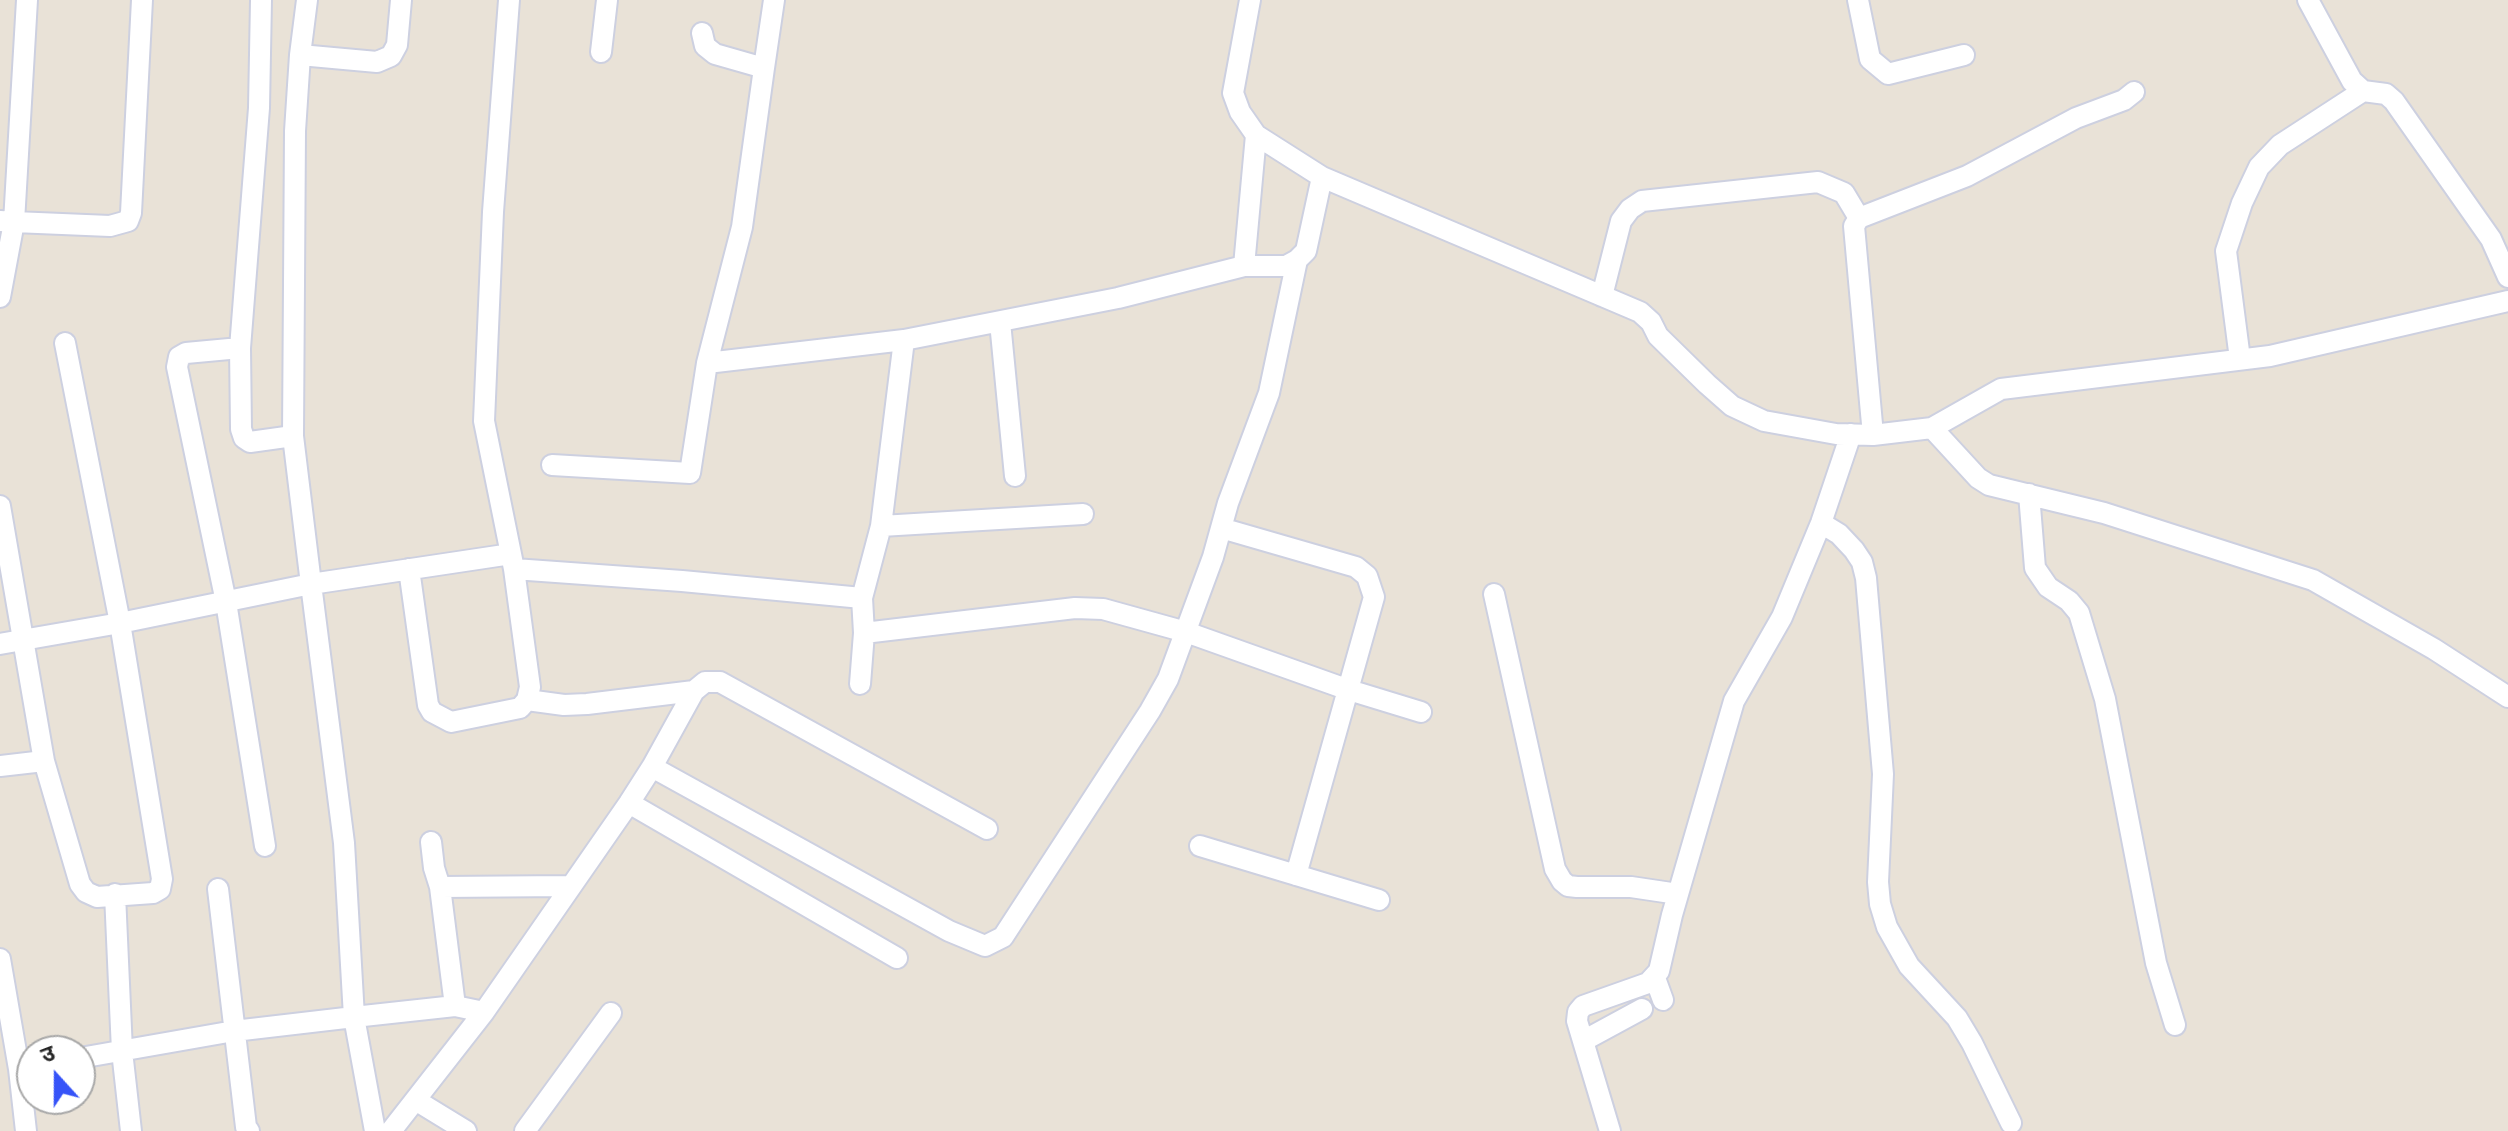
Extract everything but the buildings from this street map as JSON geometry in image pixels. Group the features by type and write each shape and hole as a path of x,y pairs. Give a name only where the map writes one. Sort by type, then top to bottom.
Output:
{"street":[{"path":"0,297 27,0"},
{"path":"7,221 110,226 128,221 131,213 142,0"},
{"path":"261,0 259,108 240,348 241,429 244,438 250,442 293,436"},
{"path":"307,0 295,131 293,436 344,843 354,1017 375,1131"},
{"path":"300,55 377,62 391,56 397,45 401,0"},
{"path":"409,569 428,705 432,712 451,722 520,708 527,700 530,687 512,562 484,421 493,212 509,0"},
{"path":"601,52 607,0"},
{"path":"552,465 690,473 707,363 742,227 774,0"},
{"path":"1250,0 1233,93 1240,112 1256,135 1322,177 1640,312 1651,322 1658,336 1732,406 1764,421 1836,434 1873,435 1932,428 2001,389 2270,356 2508,301"},
{"path":"1858,0 1870,59 1888,74 1964,55"},
{"path":"2308,0 2352,81 2363,91 2386,94 2394,101 2491,239 2508,277"},
{"path":"702,33 705,46 715,54 764,68"},
{"path":"2240,359 2226,251 2242,203 2259,167 2280,145 2363,91"},
{"path":"1873,435 1854,226 1859,218 1967,176 2076,118 2124,100 2134,92"},
{"path":"1244,266 1256,135"},
{"path":"707,363 904,340 1118,298 1244,266 1286,266 1306,251 1322,177"},
{"path":"1602,296 1621,221 1630,209 1642,201 1818,182 1844,193 1859,218"},
{"path":"652,767 949,931 985,946 1003,937 1168,679 1269,393 1297,260"},
{"path":"1000,322 1015,476"},
{"path":"860,684 864,633 862,598 881,526 904,340"},
{"path":"0,506 44,761 80,884 86,892 97,897 153,893 160,889 162,879 120,623 65,343"},
{"path":"240,348 186,353 179,357 177,367 226,602 265,846"},
{"path":"1932,428 1978,478 1989,485 2104,513 2313,580 2434,649 2508,697"},
{"path":"1663,1000 1655,978 1734,701 1782,617 1821,523 1851,434"},
{"path":"2029,494 2035,568 2048,587 2069,601 2079,613 2105,699 2156,963 2175,1025"},
{"path":"881,526 1083,514"},
{"path":"1821,523 1839,534 1854,550 1862,562 1866,578 1883,774 1878,882 1887,927 1909,966 1957,1018 2011,1123"},
{"path":"1221,528 1356,567 1367,576 1374,597 1296,875"},
{"path":"0,644 311,584 409,569 512,562 862,598"},
{"path":"1494,594 1555,869 1562,881 1568,886 1631,887 1678,894"},
{"path":"864,633 1075,608 1103,609 1186,632 1421,712"},
{"path":"391,1131 484,1012 629,803 694,691 705,682 720,682 987,829"},
{"path":"527,700 564,705 587,704 694,691"},
{"path":"0,766 44,761"},
{"path":"629,803 897,958"},
{"path":"431,842 455,1006"},
{"path":"1200,846 1379,900"},
{"path":"440,887 569,886"},
{"path":"218,889 246,1127 249,1131"},
{"path":"115,894 122,1051 131,1131"},
{"path":"0,959 16,1063"},
{"path":"1610,1131 1577,1021 1578,1012 1583,1006 1655,978"},
{"path":"96,1055 234,1031 354,1017 455,1006 484,1012"},
{"path":"1583,1041 1642,1009"},
{"path":"525,1131 611,1013"},
{"path":"417,1101 466,1131"}]}
